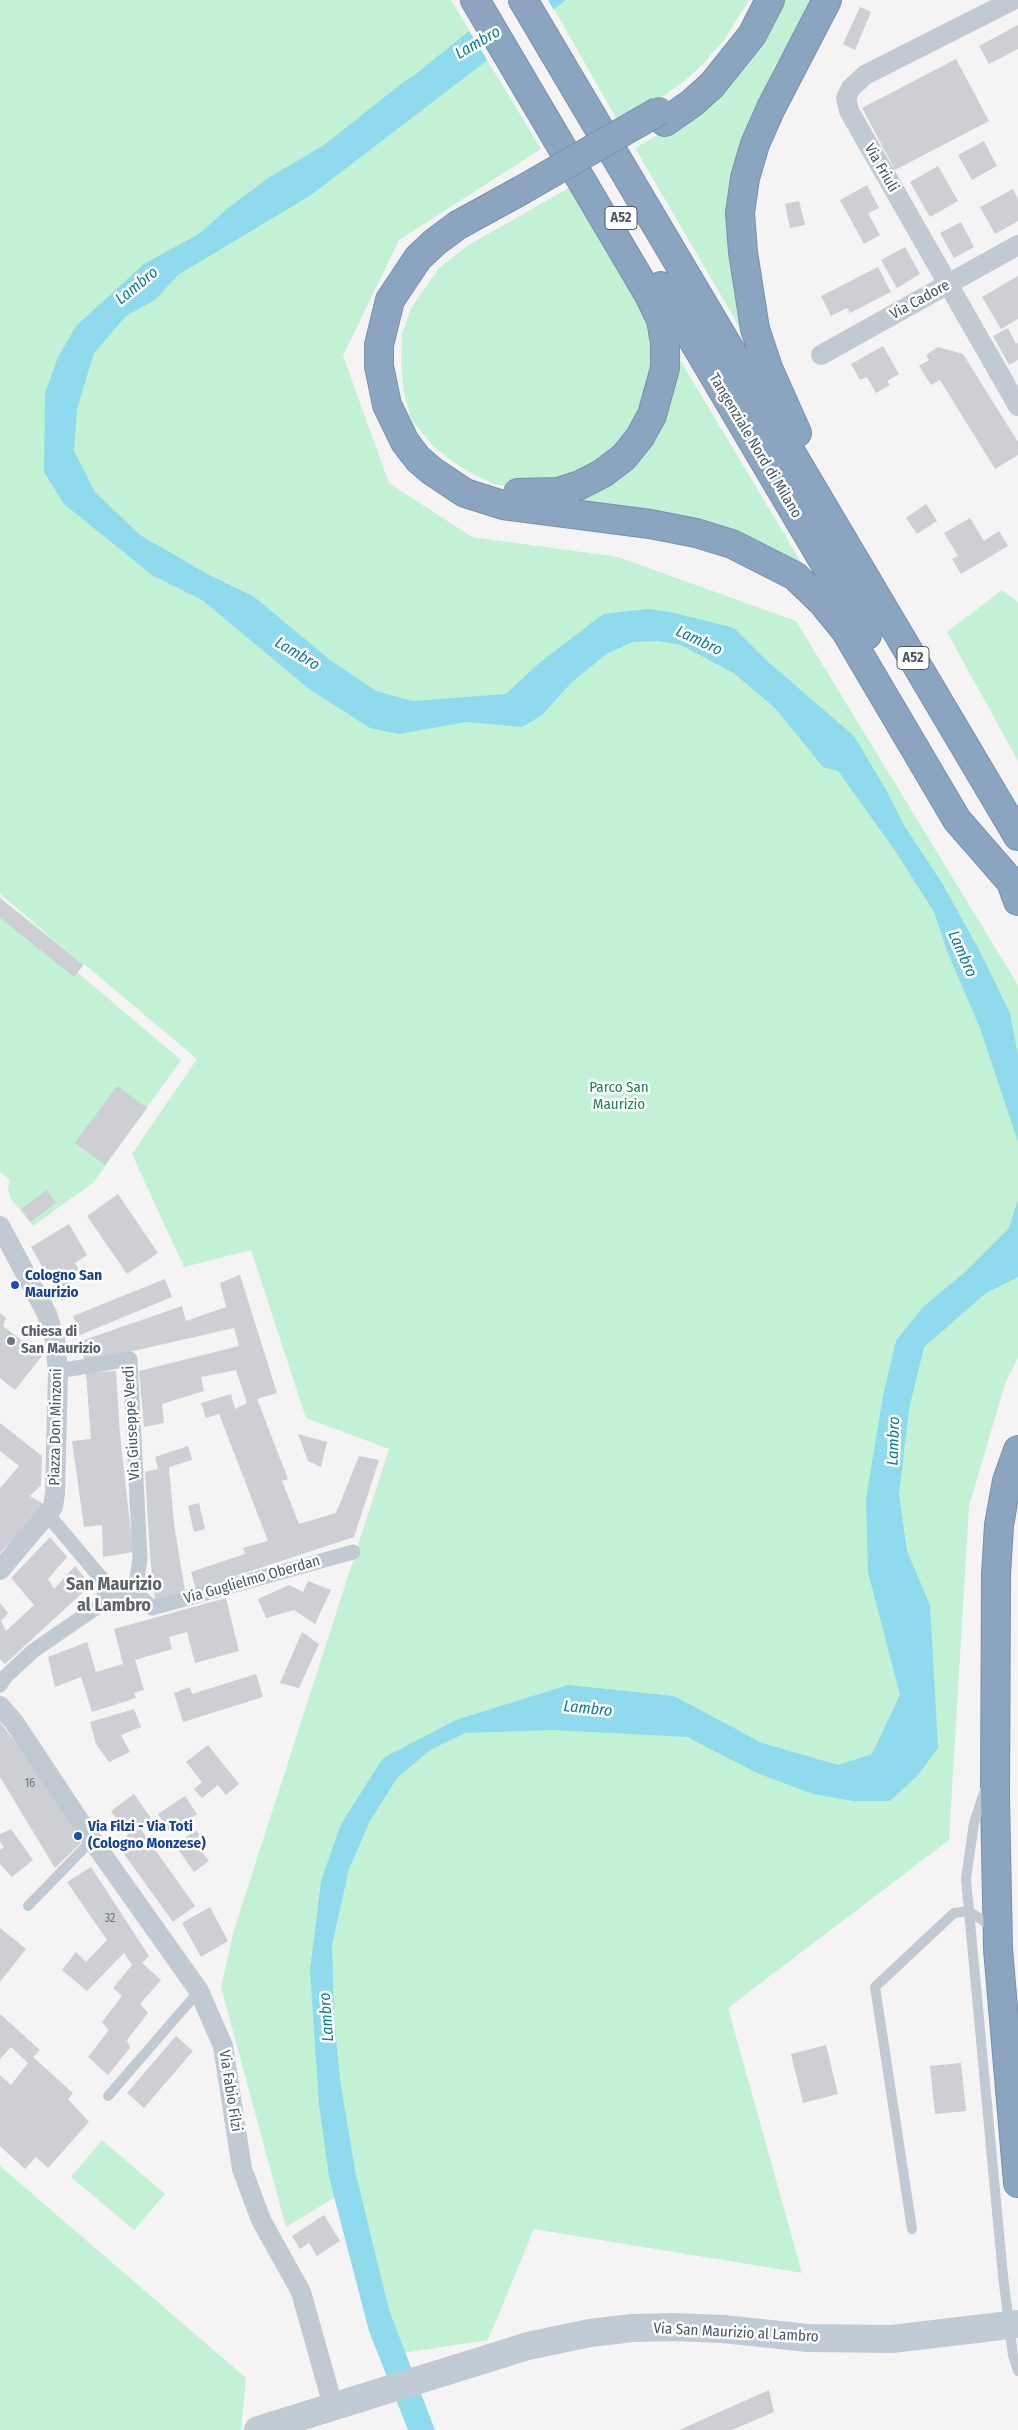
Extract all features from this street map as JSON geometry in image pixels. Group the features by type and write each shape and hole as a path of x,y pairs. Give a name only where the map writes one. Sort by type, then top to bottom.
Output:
{"highway":[{"name":"Tangenziale Nord di Milano","path":"523,0 529,56 1016,892"},
{"path":"662,116 705,75 743,28 758,0"},
{"path":"482,1 529,56 649,295 661,320 665,343 665,368 652,415 640,437 624,457 603,474 580,486 558,492 534,494 491,489 472,483 454,473 427,450 405,419 398,400 391,352 393,328 400,305 412,285 428,265 465,236 523,196 662,116 692,103 712,85 752,35 770,0"},
{"path":"808,480 804,448 782,403 755,329 743,252 740,213 745,178 755,144 784,81 827,0"},
{"name":"Tangenziale Nord di Milano","path":"529,56 808,480 1018,836"},
{"path":"523,196 458,225 435,242 418,258 390,300 380,338 379,366 386,405 405,442 418,459 432,471 466,493 503,505 650,524 696,533 732,544 794,576 823,603 845,630 957,820 1016,892"},
{"path":"1018,1450 1007,1481 999,1525 996,1575 995,1761 998,1930 1018,2184"}],"main road":[{"name":"Via San Maurizio al Lambro","path":"258,2430 528,2346 590,2333 632,2328 723,2329 808,2338 892,2339 1018,2324"}],"street":[{"name":"Via Friuli","path":"1013,0 866,74 851,88 846,98 849,112 1018,406"},
{"name":"Via Cadore","path":"821,354 1018,245"},
{"name":"Piazza Don Minzoni","path":"0,1226 41,1300 55,1340 58,1371 55,1494 45,1519"},
{"name":"Via Giuseppe Verdi","path":"58,1371 130,1359 140,1559 136,1591"},
{"path":"0,1570 45,1519 53,1521 102,1579 106,1604"},
{"name":"Via Guglielmo Oberdan","path":"136,1591 152,1608 353,1552"},
{"path":"0,1685 5,1677 33,1651 94,1609 136,1591"},
{"name":"Via Fabio Filzi","path":"0,1706 14,1722 92,1840 199,1991 223,2046 242,2169 261,2220 301,2292 333,2406"}],"lane":[{"path":"995,1761 974,1823 966,1879 1003,2276 1018,2371"},
{"path":"28,1906 92,1840"},
{"path":"912,2229 875,1987 954,1913 968,1911 998,1930"},
{"path":"108,2096 199,1991"}],"green space":[{"name":"Parco San Maurizio","path":"0,0 451,0 541,149 399,240 343,356 389,483 472,537 618,557 796,621 1018,985 1018,1358 1005,1384 969,1506 949,1840 728,2008 802,2273 534,2229 488,2340 390,2355 344,2192 286,2227 221,1987 234,1930 389,1449 306,1418 251,1250 184,1267 132,1154 197,1059 84,964 77,972 181,1060 93,1183 33,1226 11,1199 8,1190 10,1180 0,1172 0,898 72,955 0,894"},
{"path":"566,0 749,0 725,39 703,64 687,79 655,102 619,123 554,9"},
{"path":"779,0 815,0 806,21 775,65 753,118 743,333 635,148 668,129"},
{"path":"574,185 655,333 651,398 625,441 582,478 521,488 495,484 476,476 456,464 434,447 411,419 404,392 401,362 402,334 411,308 439,268 467,246"},
{"path":"680,360 804,567 570,504 657,428 673,395"},
{"path":"1002,590 1018,602 1018,761 947,632"},
{"path":"102,2140 165,2194 134,2230 71,2177"},
{"path":"0,2166 246,2378 241,2430 0,2430"}],"water":[{"name":"Lambro","path":"507,0 566,0 311,195 178,275 155,300 126,316 94,353 77,409 74,451 95,492 140,535 209,575 253,596 330,660 376,691 413,701 506,694 538,664 603,614 648,609 670,612 734,628 767,661 854,736 885,788 905,827 942,883 978,948 1010,1013 1018,1055 1018,1142 980,1028 947,951 934,912 896,852 838,771 823,767 776,709 735,674 681,645 659,641 633,642 606,654 571,683 542,715 522,727 466,722 399,734 370,728 309,689 202,600 152,575 64,504 44,472 45,393 58,357 76,326 144,264 199,234 227,209 268,178 324,145"},
{"name":"Lambro","path":"1018,1199 1018,1277 986,1293 924,1347 909,1409 899,1495 907,1551 930,1605 938,1748 918,1775 890,1801 853,1801 813,1794 757,1773 687,1737 552,1730 465,1733 430,1750 397,1778 370,1821 349,1869 332,1945 334,2014 340,2080 356,2175 389,2310 435,2430 408,2430 369,2331 329,2177 319,2105 310,1970 321,1881 341,1824 383,1758 456,1720 568,1685 674,1696 762,1743 838,1765 872,1754 900,1695 868,1572 866,1499 883,1396 896,1341 923,1307 965,1272 1009,1228"}],"pier":[{"path":"503,0 548,0 555,12 489,63 468,29"}],"building":[{"path":"860,7 871,12 855,50 843,44"},
{"path":"1018,25 1018,49 989,64 979,46"},
{"path":"956,59 989,121 895,170 862,108"},
{"path":"984,141 997,166 972,180 958,155"},
{"path":"938,166 958,201 930,217 910,182"},
{"path":"867,185 879,208 868,213 880,235 864,244 840,200"},
{"path":"1013,189 1018,199 1018,221 995,234 980,207"},
{"path":"799,201 805,225 790,228 785,204"},
{"path":"961,222 974,247 954,258 940,233"},
{"path":"905,247 920,274 897,288 881,260"},
{"path":"878,267 891,292 850,313 847,308 831,316 821,296"},
{"path":"1018,276 1018,319 1001,329 982,297"},
{"path":"1008,328 1016,344 1018,343 1018,360 1009,365 993,336"},
{"path":"883,346 899,374 887,381 890,385 876,393 867,377 860,380 851,364"},
{"path":"938,347 963,354 1018,442 1018,455 995,469 940,380 931,385 919,366 929,360 926,355"},
{"path":"926,504 937,521 917,534 906,518"},
{"path":"970,518 984,541 999,531 1008,546 961,574 952,559 958,556 944,533"},
{"path":"0,898 83,965 74,977 0,918"},
{"path":"117,1086 147,1108 105,1165 75,1143"},
{"path":"47,1190 56,1203 30,1222 21,1209"},
{"path":"118,1194 158,1253 127,1274 87,1216"},
{"path":"69,1224 87,1255 75,1263 82,1277 70,1284 76,1291 62,1301 31,1247"},
{"path":"240,1275 277,1393 257,1399 288,1479 282,1481 299,1524 336,1513 359,1456 379,1460 354,1537 196,1589 191,1572 245,1554 243,1548 268,1541 219,1414 206,1418 201,1403 231,1394 235,1409 247,1403 236,1370 201,1377 204,1391 162,1404 164,1423 144,1427 139,1371 239,1346 234,1328 85,1362 78,1342 182,1306 186,1321 226,1307 220,1283"},
{"path":"165,1279 172,1297 80,1335 73,1316"},
{"name":"Chiesa di San Maurizio","path":"0,1313 6,1318 3,1326 42,1356 15,1390 0,1378"},
{"path":"116,1371 120,1434 133,1552 103,1557 102,1525 84,1527 72,1441 91,1439 86,1373"},
{"path":"0,1423 42,1456 41,1485 30,1496 45,1505 0,1553 0,1488 19,1466 0,1451"},
{"path":"298,1434 327,1442 321,1467 308,1461"},
{"path":"188,1446 192,1460 169,1467 174,1524 185,1591 155,1600 150,1556 145,1472 158,1469 155,1457"},
{"path":"199,1503 205,1529 194,1532 188,1506"},
{"path":"50,1537 67,1557 48,1579 54,1589 75,1566 91,1585 5,1664 0,1659 0,1603 8,1613 1,1621 6,1631 34,1605 11,1578"},
{"path":"308,1581 331,1590 315,1624 294,1610 266,1618 258,1599 289,1585 303,1592"},
{"path":"226,1598 239,1651 195,1663 187,1632 169,1637 172,1649 135,1660 144,1690 134,1693 136,1698 92,1712 81,1677 55,1687 48,1657 87,1642 96,1672 123,1664 114,1629"},
{"path":"302,1632 319,1644 299,1688 280,1683"},
{"path":"256,1674 263,1697 183,1722 174,1693 190,1687 192,1694"},
{"path":"134,1709 141,1727 121,1735 130,1752 109,1762 96,1744 90,1722"},
{"path":"0,1722 41,1777 81,1843 55,1868 0,1777"},
{"path":"208,1745 239,1784 226,1795 218,1785 202,1798 194,1789 202,1782 186,1762"},
{"path":"134,1794 151,1818 139,1827 195,1906 173,1922 116,1843 128,1835 111,1811"},
{"path":"185,1796 197,1814 170,1833 158,1814"},
{"path":"11,1829 33,1860 12,1877 0,1864 0,1850 4,1847 0,1842 0,1834"},
{"path":"196,1830 206,1844 200,1849 209,1861 194,1872 175,1845"},
{"path":"91,1867 149,1956 142,1963 161,1980 140,2004 148,2013 127,2040 130,2048 108,2075 88,2057 109,2030 102,2022 122,1996 113,1988 132,1965 124,1953 87,1991 62,1970 76,1952 86,1962 107,1940 67,1882"},
{"path":"210,1907 228,1941 201,1957 182,1923"},
{"path":"0,1928 26,1949 0,1982"},
{"path":"0,2014 40,2050 33,2057 73,2093 68,2099 89,2122 48,2168 36,2157 25,2169 0,2146 0,2075 11,2085 28,2063 11,2047 0,2059"},
{"path":"176,2036 193,2051 144,2108 127,2093"},
{"path":"826,2045 838,2094 803,2103 791,2054"},
{"path":"961,2063 966,2111 935,2114 930,2066"},
{"path":"324,2215 340,2241 317,2256 309,2243 300,2249 292,2236"},
{"path":"769,2390 774,2412 732,2430 679,2430"}],"place":[{"name":"Cologno San Maurizio","path":"15,1285"},
{"name":"Chiesa di San Maurizio","path":"11,1341"},
{"name":"Via Filzi - Via Toti (Cologno Monzese)","path":"78,1836"}],"district":[{"name":"San Maurizio al Lambro","path":"114,1595"}]}
